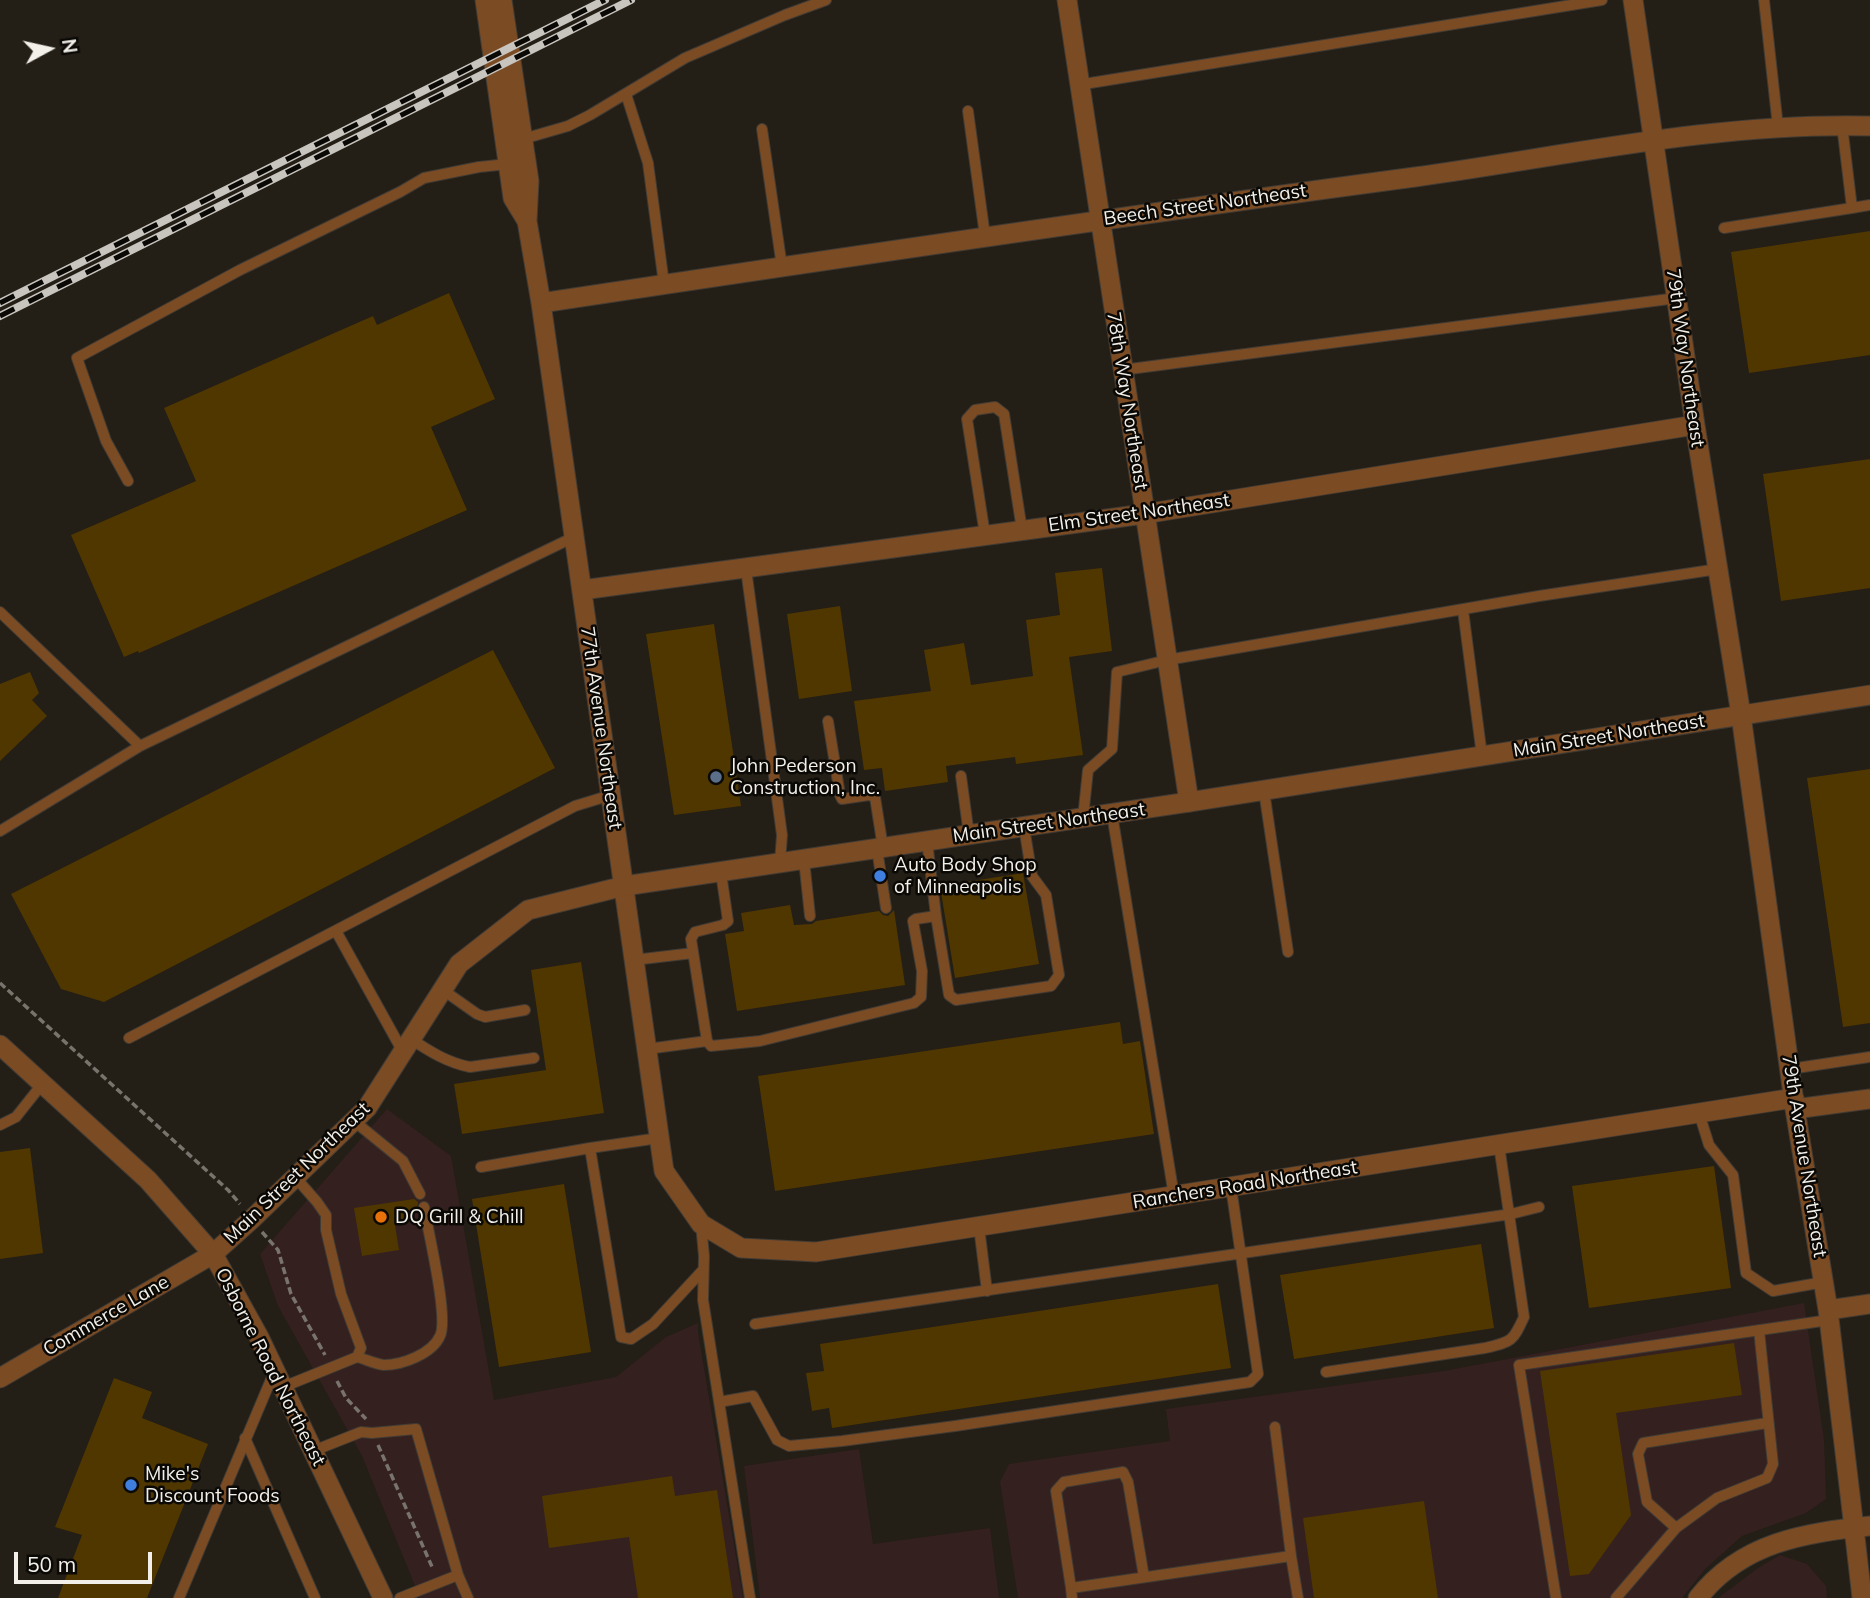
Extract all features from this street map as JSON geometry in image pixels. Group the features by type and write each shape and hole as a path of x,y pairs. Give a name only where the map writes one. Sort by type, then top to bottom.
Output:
{"street":[{"name":"77th Avenue Northeast","path":"485,0 513,198 527,221"},
{"name":"77th Avenue Northeast","path":"502,0 529,181 527,221 541,303 664,1171 701,1224"},
{"name":"78th Way Northeast","path":"1066,0 1189,802"},
{"name":"79th Way Northeast","path":"1633,0 1695,425 1741,715"},
{"name":"Beech Street Northeast","path":"541,303 1099,219 1443,173 1653,139 1778,127 1870,126"},
{"name":"Elm Street Northeast","path":"582,590 1144,514 1695,425"},
{"name":"Main Street Northeast","path":"213,1254 367,1108 459,964 528,910 624,886 1112,814 1870,695"},
{"name":"79th Avenue Northeast","path":"1741,715 1795,1103 1862,1527 1862,1598"},
{"name":"Osborne Road Northeast","path":"0,1045 148,1180 213,1254 259,1337 383,1598"},
{"name":"Ranchers Road Northeast","path":"701,1224 741,1248 816,1252 1699,1113 1795,1103 1870,1100"},
{"name":"Commerce Lane","path":"0,1378 213,1254"},
{"path":"1829,1315 1870,1304"},
{"path":"1698,1598 1723,1573 1759,1549 1792,1538 1862,1527"}],"lane":[{"path":"523,139 568,126 685,58 826,0"},
{"path":"1079,85 1602,0"},
{"path":"1764,0 1778,127"},
{"path":"625,94 648,163 664,284"},
{"path":"968,111 985,236"},
{"path":"1842,125 1852,208"},
{"path":"762,129 782,267"},
{"path":"128,481 106,441 77,358 240,270 424,178 508,164"},
{"path":"1724,228 1870,205"},
{"path":"1122,370 1677,298"},
{"path":"985,535 967,419 975,410 995,407 1004,414 1022,530"},
{"path":"0,831 140,747 574,537"},
{"path":"746,569 782,835 780,863"},
{"path":"1083,818 1088,770 1112,749 1117,672 1167,660 1539,596 1718,569"},
{"path":"1463,610 1482,756"},
{"path":"0,612 140,747"},
{"path":"828,721 839,795 842,799 869,795 876,797 886,908"},
{"path":"961,776 969,835"},
{"path":"1264,790 1289,952"},
{"path":"129,1038 575,806 611,795"},
{"path":"1112,814 1174,1196"},
{"path":"927,841 949,995 956,1000 1051,986 1059,975 1046,895 1032,876 1024,827"},
{"path":"804,860 810,916"},
{"path":"721,873 728,922 695,932 691,939 707,1041 711,1046 760,1041 914,1003 921,997 922,971 913,922 916,919 936,916"},
{"path":"335,931 407,1045 470,1067 534,1059"},
{"path":"634,960 693,953"},
{"path":"443,990 485,1017 525,1010"},
{"path":"647,1049 707,1041"},
{"path":"1790,1069 1870,1057"},
{"path":"0,1125 16,1117 43,1083"},
{"path":"1699,1113 1709,1145 1733,1175 1746,1273 1773,1292 1824,1282"},
{"path":"354,1121 403,1161 420,1194"},
{"path":"481,1167 659,1138"},
{"path":"1326,1372 1485,1348 1507,1343 1517,1333 1524,1317 1499,1145"},
{"path":"590,1148 621,1337 631,1339 653,1324 703,1270"},
{"path":"296,1178 326,1214 326,1230 341,1294 361,1348 358,1357"},
{"path":"719,1402 753,1396 777,1440 789,1446 917,1431 1250,1382 1258,1374 1231,1187"},
{"path":"179,1598 245,1438 279,1378 330,1368 358,1357 383,1365 408,1361 426,1352 440,1336 443,1312 424,1206"},
{"path":"755,1324 1511,1214 1539,1207"},
{"path":"701,1224 703,1300 750,1598"},
{"path":"979,1227 987,1291"},
{"path":"1556,1598 1520,1365 1759,1330 1829,1315"},
{"path":"1616,1598 1676,1528 1717,1498 1767,1478 1773,1464 1759,1330"},
{"path":"1676,1528 1647,1502 1638,1454 1643,1443 1767,1423"},
{"path":"1275,1427 1298,1598"},
{"path":"313,1451 361,1432 416,1429 458,1575 468,1598"},
{"path":"245,1438 315,1598"},
{"path":"1143,1577 1128,1482 1123,1472 1064,1482 1056,1491 1072,1593 1143,1577 1291,1556"},
{"path":"400,1598 458,1575"}],"path":[{"path":"0,983 229,1190 278,1250 291,1294 346,1398 364,1415 439,1583"}],"shaded area":[{"path":"387,1109 451,1156 494,1400 616,1377 666,1337 698,1323 743,1598 420,1598 362,1456 278,1306 260,1254"},
{"path":"1804,1303 1824,1440 1826,1499 1806,1513 1742,1536 1705,1569 1682,1598 1018,1598 1000,1482 1009,1464 1170,1441 1166,1409 1444,1371"},
{"path":"859,1449 873,1544 990,1528 999,1598 760,1598 744,1466"},
{"path":"1780,1555 1807,1564 1826,1586 1827,1598 1718,1598 1758,1568"}],"building":[{"path":"1870,231 1870,355 1749,373 1731,252"},
{"path":"449,293 495,399 431,427 467,510 139,653 138,651 124,657 71,535 196,481 164,408 373,316 377,325"},
{"path":"1870,459 1870,588 1781,601 1763,474"},
{"path":"1102,568 1112,651 1069,657 1083,755 1016,764 1015,757 946,766 948,782 885,791 882,768 864,770 854,701 931,691 924,650 964,643 971,685 1033,676 1026,620 1060,615 1055,573"},
{"path":"840,606 852,691 799,699 787,614"},
{"path":"714,624 741,806 674,815 646,634"},
{"path":"493,650 555,768 104,1002 61,989 11,894"},
{"path":"30,672 39,693 32,700 47,716 0,761 0,684"},
{"path":"1870,769 1870,1023 1843,1027 1807,778"},
{"path":"1023,873 1039,964 955,978 940,886"},
{"path":"790,905 794,925 879,911 888,916 894,910 905,985 737,1011 725,934 744,931 741,913"},
{"path":"581,962 604,1113 462,1134 454,1084 546,1070 531,970"},
{"path":"1120,1022 1123,1044 1140,1041 1154,1134 775,1191 758,1076"},
{"path":"30,1148 43,1253 0,1259 0,1152"},
{"path":"1714,1166 1731,1288 1589,1308 1572,1186"},
{"path":"564,1184 591,1352 499,1367 472,1199"},
{"name":"DQ Grill & Chill","path":"414,1199 418,1202 417,1211 395,1225 399,1250 362,1256 354,1208"},
{"path":"1481,1244 1494,1328 1294,1359 1280,1275"},
{"path":"1218,1284 1231,1368 832,1428 829,1408 812,1411 806,1373 824,1371 820,1344"},
{"path":"1734,1343 1742,1395 1616,1413 1631,1515 1589,1574 1570,1576 1540,1371"},
{"name":"Mike's Discount Foods","path":"114,1378 152,1392 142,1418 208,1444 147,1598 58,1598 82,1535 55,1527"},
{"path":"672,1476 675,1496 717,1490 733,1598 638,1598 629,1537 549,1548 542,1496"},
{"path":"1424,1501 1438,1598 1314,1598 1303,1518"}],"railway":[{"path":"0,303 605,0"},
{"path":"0,316 631,0"}],"place":[{"name":"John Pederson Construction, Inc.","path":"716,777"},
{"name":"Auto Body Shop of Minneapolis","path":"880,876"},
{"name":"DQ Grill & Chill","path":"381,1217"},
{"name":"Mike's Discount Foods","path":"131,1485"}]}
